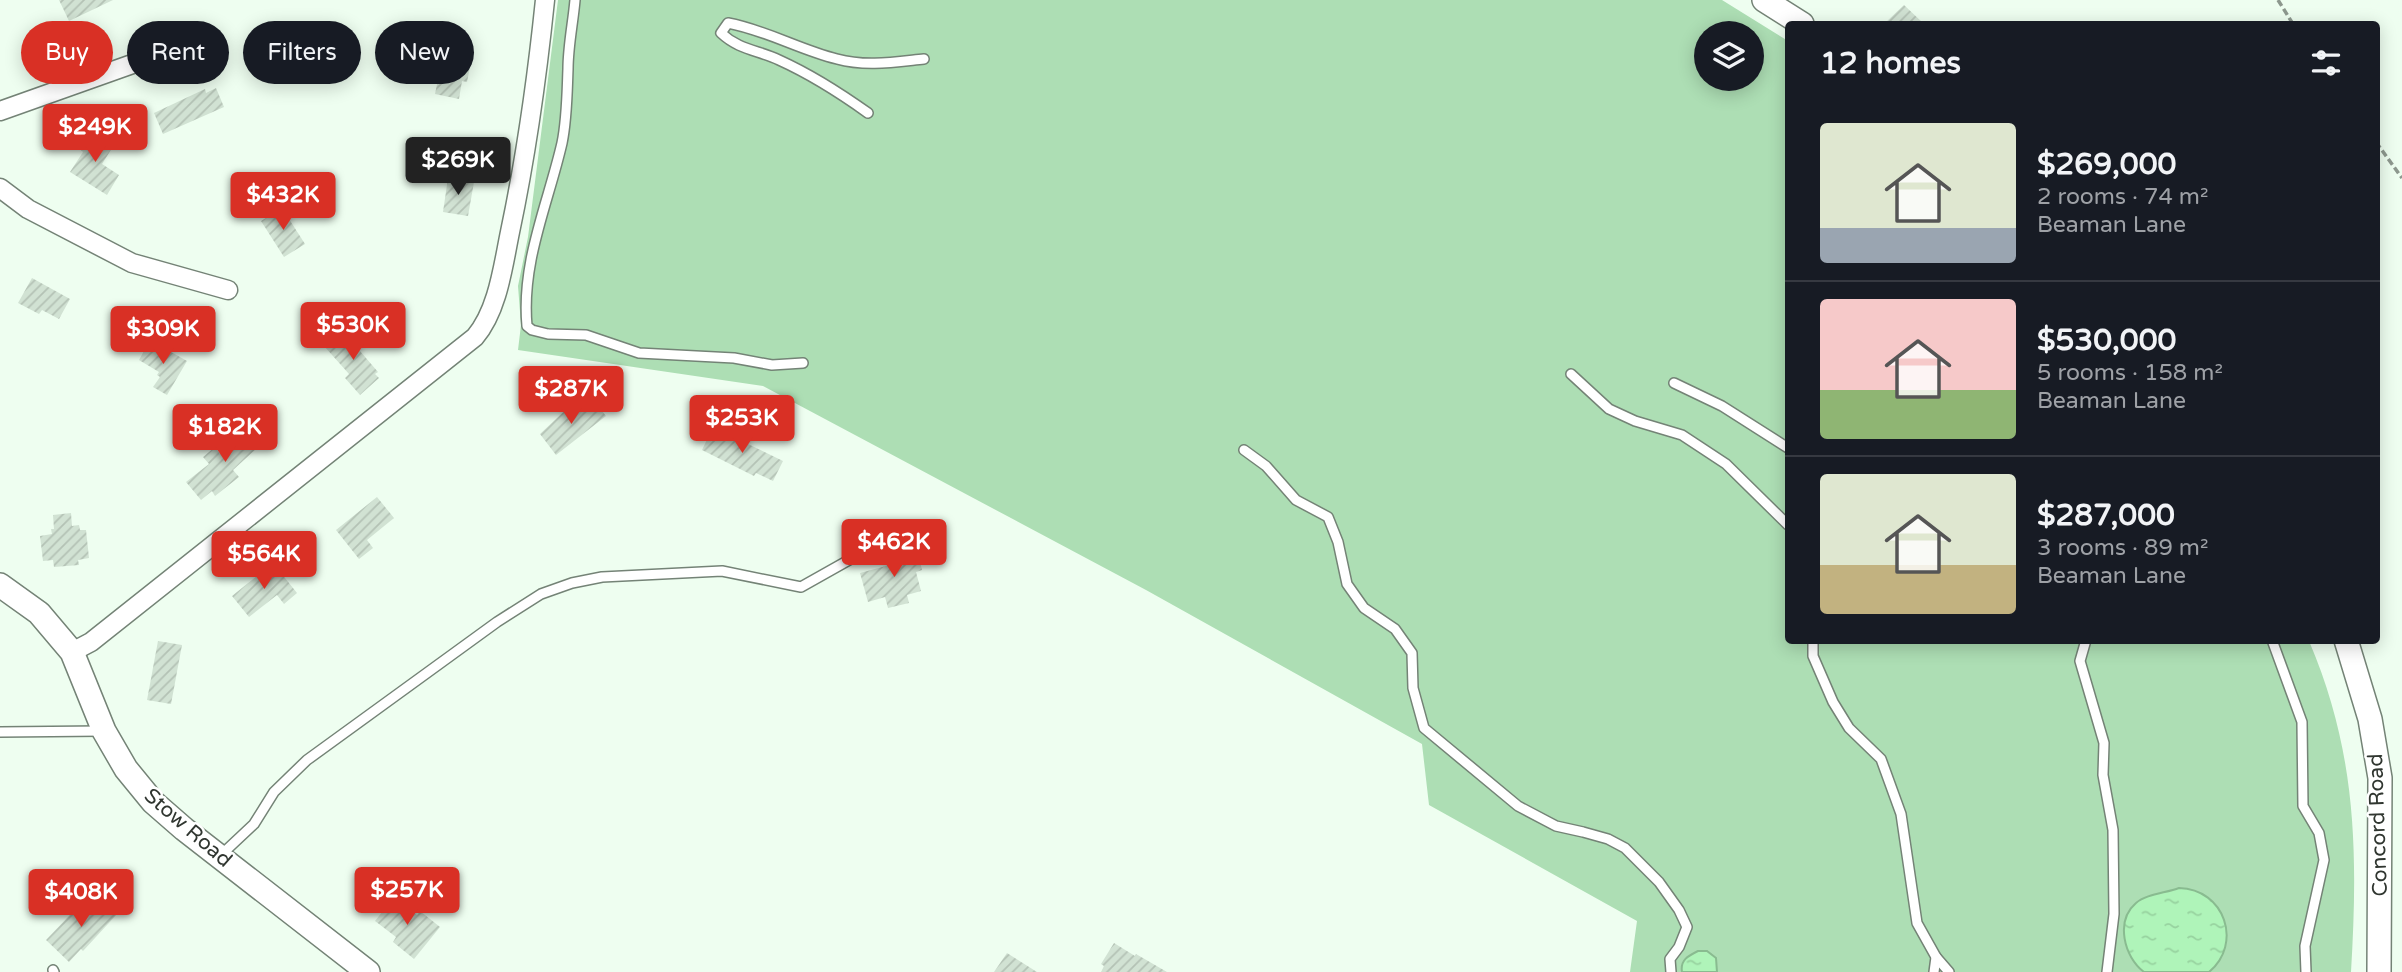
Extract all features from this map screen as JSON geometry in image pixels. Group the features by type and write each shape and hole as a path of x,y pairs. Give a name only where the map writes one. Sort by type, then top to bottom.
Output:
{"street":[{"path":"72,652 91,642 475,337 486,324 502,271 522,172 545,0"},
{"path":"1765,0 1797,21"},
{"path":"0,111 127,66"},
{"path":"0,188 28,209 132,263 228,290"},
{"name":"Stow Road","path":"0,584 39,613 72,652 104,731 126,769 153,802 184,830 368,972"},
{"name":"Concord Road","path":"2347,644 2370,719 2380,778 2379,972"}],"lane":[{"path":"575,0 564,129 538,224 527,279 527,326 548,334 586,335 639,353 734,359 772,365 803,363"},
{"path":"868,113 778,59 732,43 721,33 728,23 752,27 782,41 838,60 876,64 924,60"},
{"path":"1571,374 1609,409 1636,421 1682,435 1726,464 1785,522"},
{"path":"1674,383 1722,406 1785,445"},
{"path":"1244,450 1266,466 1296,500 1328,517 1338,542 1347,584 1364,608 1395,629 1412,653 1413,688 1424,728 1518,806 1556,826 1583,832 1625,848 1659,882 1679,910 1687,927 1679,947 1670,959 1671,972"},
{"path":"220,857 254,824 274,792 307,760 497,622 541,594 572,583 602,577 722,571 801,587 881,542"},
{"path":"1813,644 1813,656 1833,702 1849,728 1881,759 1901,814 1917,923 1936,957 1949,972"},
{"path":"2085,644 2080,661 2104,743 2103,775 2113,830 2115,914 2107,972"},
{"path":"2273,644 2302,722 2303,806 2319,833 2324,860 2305,946 2306,972"},
{"path":"0,732 104,731"},
{"path":"1934,972 1936,957"}],"path":[{"path":"2278,0 2291,21"},
{"path":"2380,148 2402,178"}],"shaded area":[{"path":"558,0 1722,0 1756,21 1694,21 1694,91 1764,91 1764,26 1785,39 1785,644 2310,644 2337,723 2351,804 2354,886 2351,972 1630,972 1637,921 1429,805 1422,744 1146,590 763,386 518,350 521,325 518,286 528,237"}],"water":[{"path":"2179,888 2195,891 2218,908 2227,933 2225,947 2209,972 2144,972 2127,948 2124,929 2129,911 2140,900"},
{"path":"1698,951 1707,951 1716,958 1717,972 1682,972 1684,961"}],"building":[{"path":"59,0 113,0 69,21"},
{"path":"1904,5 1921,21 1887,21"},
{"path":"437,84 462,84 459,99 435,94"},
{"path":"216,88 224,107 163,134 154,113 205,89 206,93"},
{"path":"91,131 114,145 102,164 119,175 107,195 70,172 83,152 80,149"},
{"path":"448,178 474,182 468,216 443,212"},
{"path":"282,208 305,244 284,257 261,221"},
{"path":"32,278 70,299 59,319 42,310 39,314 18,303"},
{"path":"342,330 378,372 375,374 379,378 360,395 345,378 349,374 324,346"},
{"path":"150,340 187,361 167,395 153,387 160,377 157,375 159,372 139,360"},
{"path":"575,401 584,412 595,402 606,416 556,455 540,434"},
{"path":"252,425 266,440 233,470 239,477 215,496 212,491 201,500 186,482 209,464 203,457 215,447 220,454"},
{"path":"713,427 783,461 773,481 756,473 754,476 702,450"},
{"path":"377,497 394,518 367,540 373,548 359,559 336,530"},
{"path":"71,513 72,526 79,525 80,530 86,530 89,558 78,560 79,565 54,567 53,560 43,561 40,536 52,534 53,515"},
{"path":"916,545 922,570 916,572 921,591 907,595 909,603 888,608 885,597 868,602 860,573 897,563 894,552"},
{"path":"273,563 297,593 284,604 277,595 249,617 232,596"},
{"path":"158,641 182,645 171,704 147,700"},
{"path":"394,897 417,915 420,911 440,927 414,959 393,942 396,937 375,921"},
{"path":"85,899 98,910 107,901 119,912 83,951 81,949 69,962 46,940"},
{"path":"1114,943 1167,972 1101,972 1104,966 1101,964"},
{"path":"1007,953 1037,972 994,972"}]}
